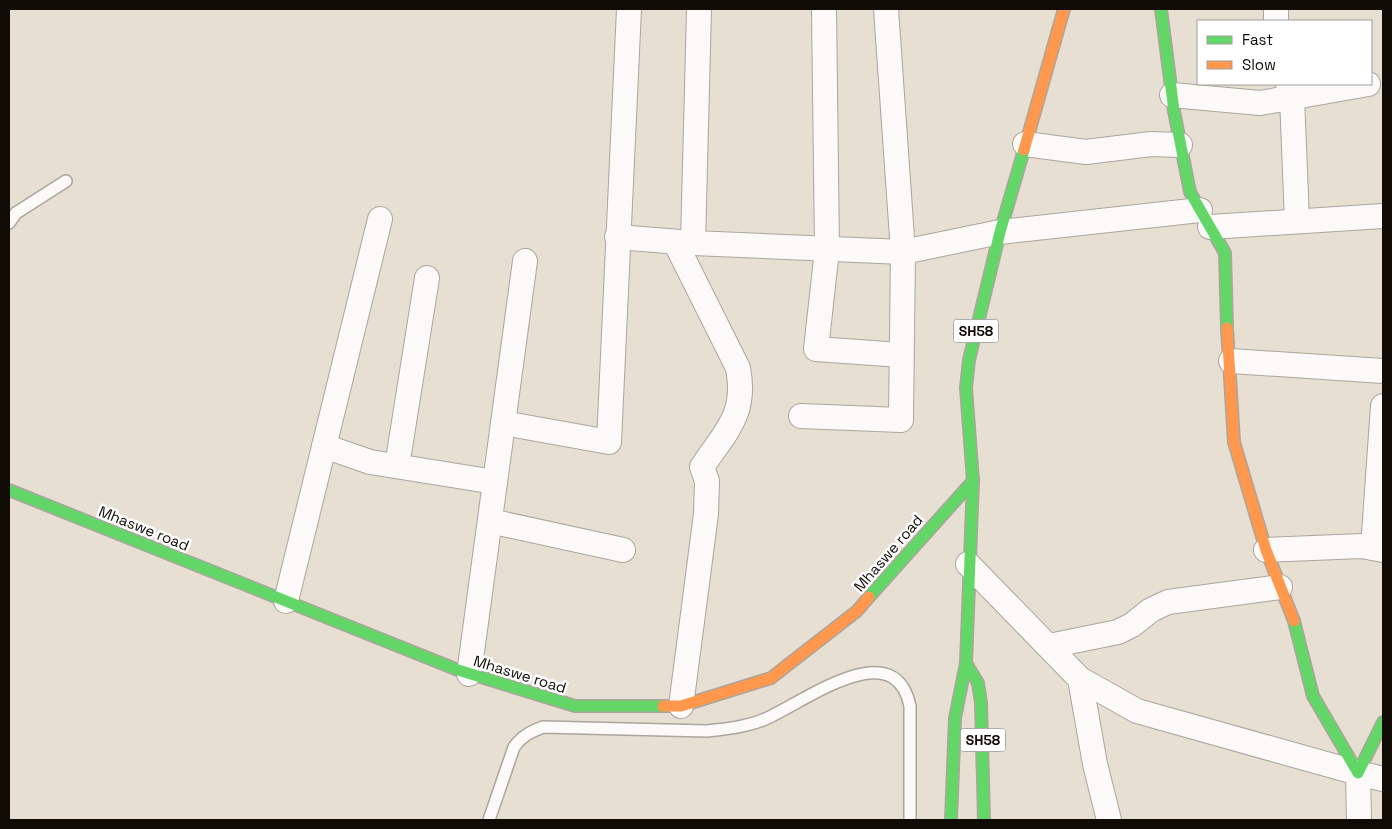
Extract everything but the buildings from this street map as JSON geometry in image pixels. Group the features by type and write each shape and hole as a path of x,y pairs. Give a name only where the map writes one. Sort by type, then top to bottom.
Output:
{"street":[{"path":"503,423 609,442 629,9"},
{"path":"681,706 706,514 707,481 702,467 734,420 741,400 742,387 738,368 684,242 699,9"},
{"path":"824,9 827,250 816,349 900,355"},
{"path":"801,416 900,420 903,252 886,9"},
{"name":"SH58","path":"951,820 954,718 966,663 972,481 966,388 969,360 1000,232 1064,9"},
{"path":"1160,9 1180,145 1190,192 1225,253 1225,290 1231,361 1234,442 1266,550 1295,625 1312,696 1358,773"},
{"path":"1372,84 1380,82 1383,92"},
{"path":"1172,95 1260,103 1290,91 1359,85"},
{"path":"1290,91 1297,221"},
{"path":"1025,144 1086,152 1151,144 1180,145"},
{"path":"617,237 827,250 903,252 1000,232 1205,218 1297,221 1383,216"},
{"path":"286,601 380,219"},
{"path":"469,674 524,261"},
{"path":"397,466 427,278"},
{"path":"1231,361 1383,371"},
{"path":"1266,550 1362,546 1378,549 1383,406"},
{"path":"324,446 370,462 495,482"},
{"name":"Mhaswe road","path":"9,490 469,674 576,706 681,706 771,678 857,610 972,481"},
{"path":"490,521 622,550"},
{"path":"968,564 1050,646 1080,679 1137,711 1383,779"},
{"path":"1050,646 1118,632 1132,625 1151,610 1168,602 1280,587"},
{"name":"SH58","path":"966,663 978,683 981,703 984,820"},
{"path":"1080,679 1095,764 1108,820"},
{"path":"1359,820 1358,773 1383,722"}],"lane":[{"path":"9,222 16,213 66,182"},
{"path":"489,820 514,747 522,737 543,727 707,731 733,729 761,721 850,676 868,672 886,674 898,680 907,690 910,706 910,820"}],"traffic: fast":[{"path":"1161,9 1174,111 1190,192 1225,253 1227,328"},
{"path":"951,820 955,718 966,663 973,481 966,388 969,360 1000,232 1024,150"},
{"path":"869,597 973,481"},
{"path":"9,490 458,670 575,706 663,706"},
{"path":"1294,621 1313,696 1358,773 1383,722"},
{"path":"966,663 978,683 981,703 984,820"}],"traffic: slow":[{"path":"1024,150 1064,9"},
{"path":"1227,328 1234,442 1266,550 1294,621"},
{"path":"663,706 681,706 771,678 857,611 869,597"}]}
